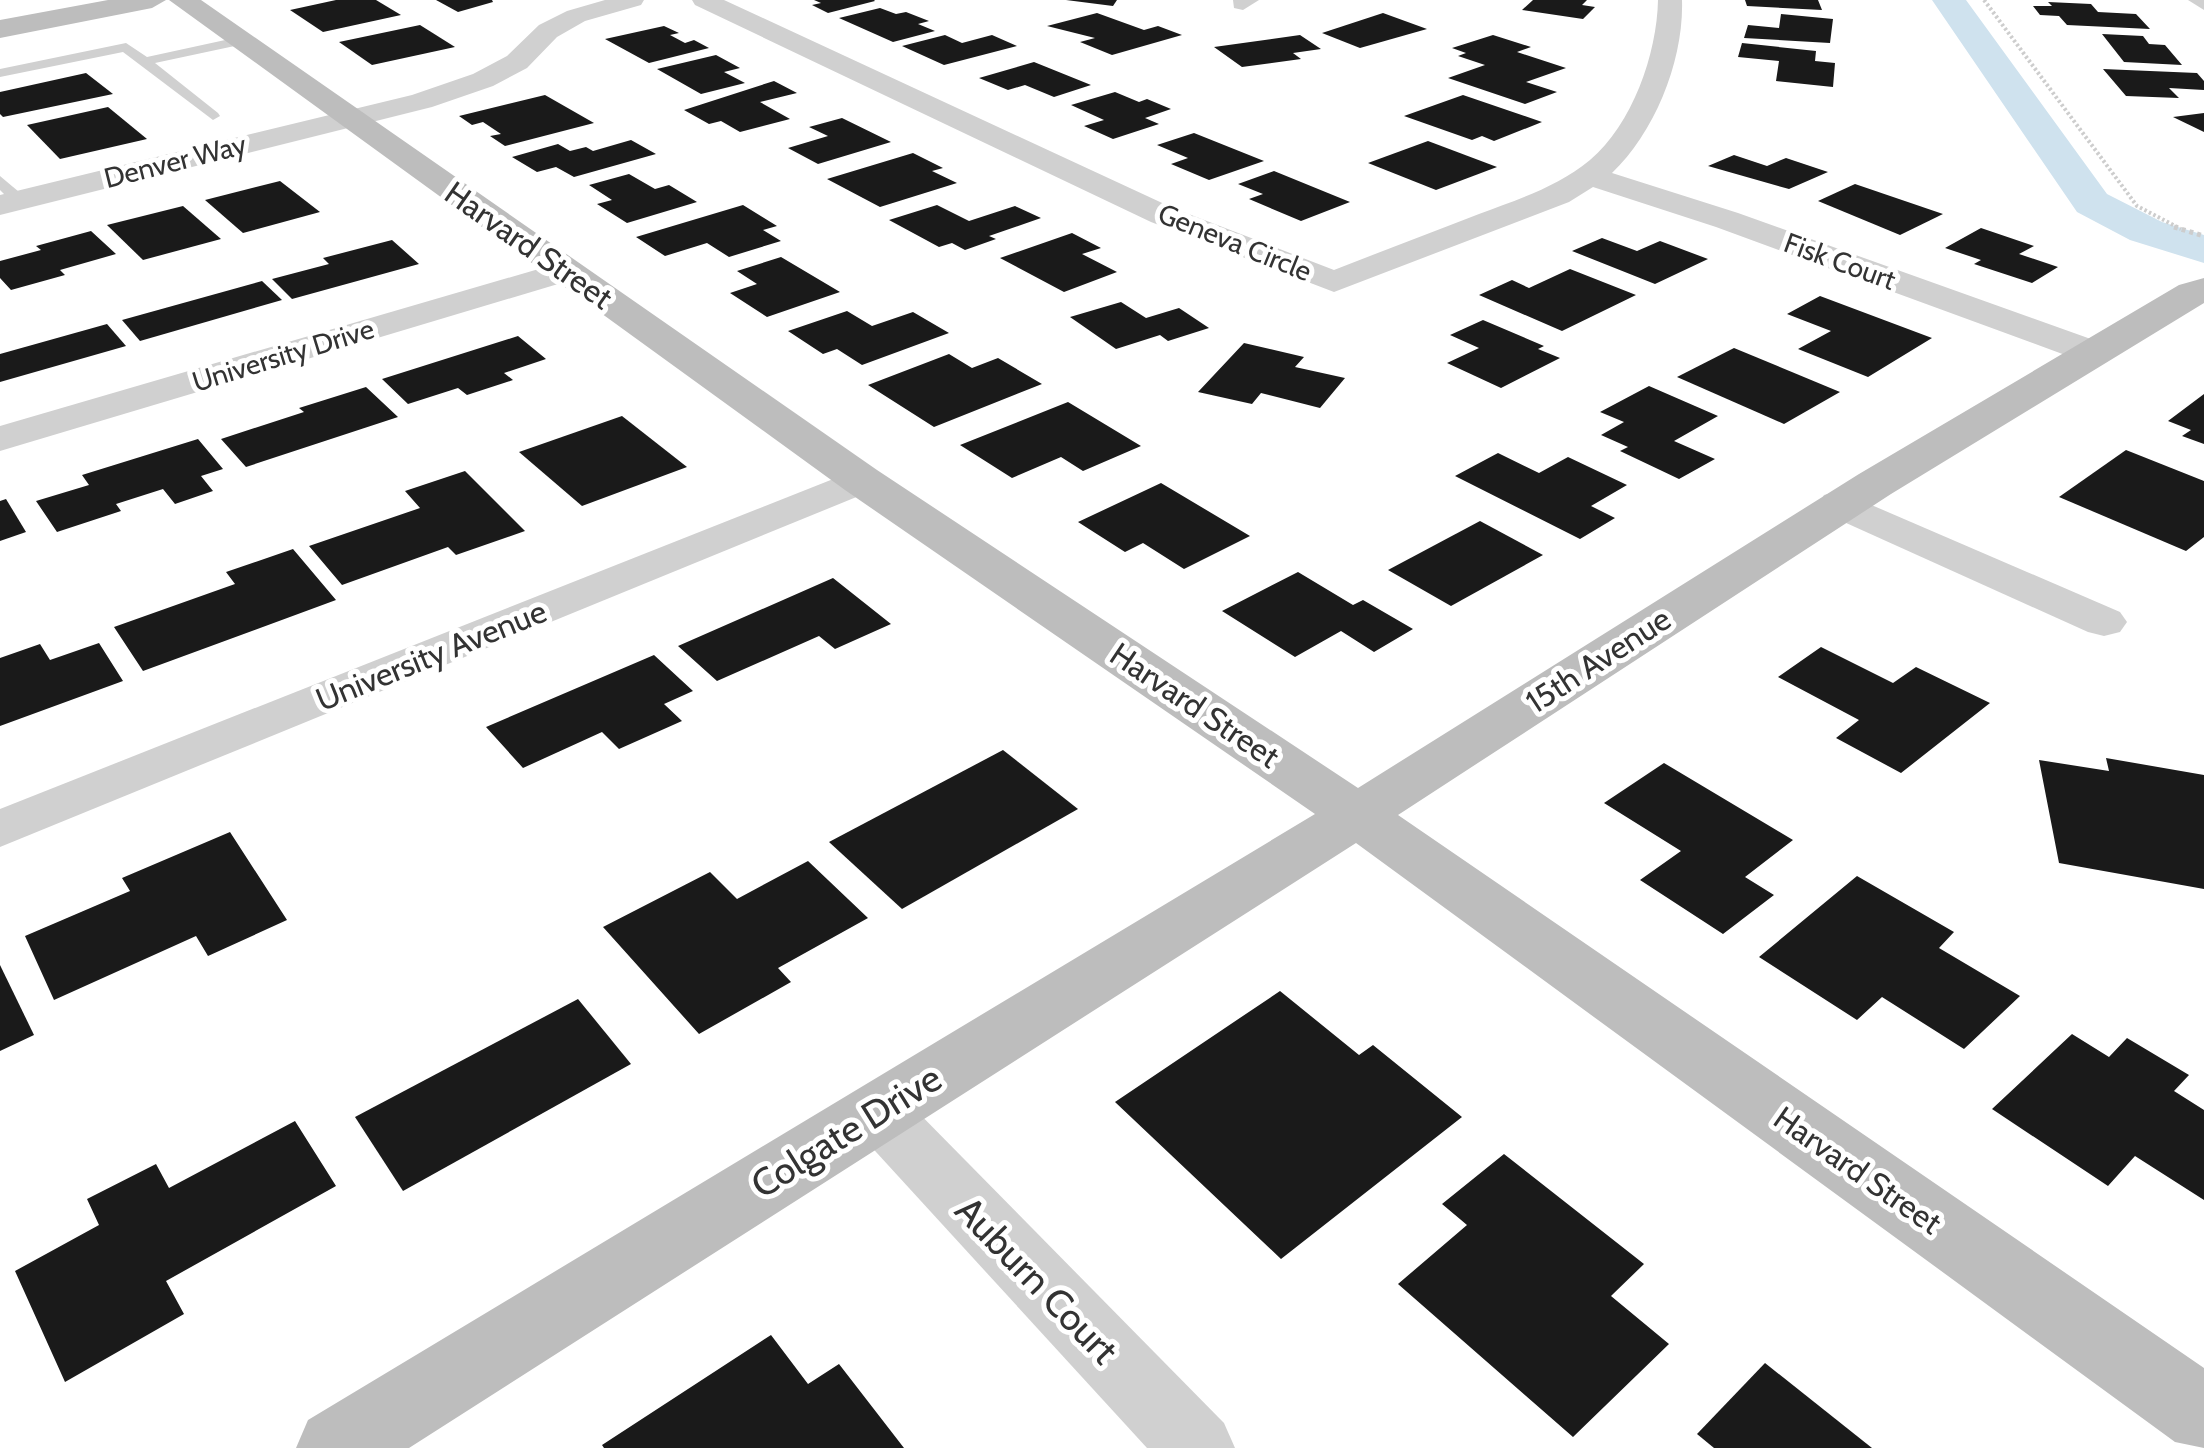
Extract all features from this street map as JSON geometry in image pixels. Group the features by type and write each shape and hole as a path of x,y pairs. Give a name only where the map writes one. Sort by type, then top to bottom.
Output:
{"street":[{"path":"0,30 152,0"},
{"name":"Harvard Street","path":"183,0 861,480 1357,815 2204,1415"},
{"name":"Denver Way","path":"6,195 350,118 483,80 517,62 548,32 576,16 632,0"},
{"name":"Geneva Circle","path":"704,0 1162,215 1334,282 1558,195 1589,176 1615,152 1647,97 1672,19 1670,0"},
{"name":"Fisk Court","path":"1589,176 1727,220 2089,351"},
{"name":"University Drive","path":"0,439 566,270"},
{"name":"15th Avenue","path":"1357,815 1840,504 2089,351 2192,292 2204,290"},
{"name":"University Avenue","path":"0,830 861,480"},
{"path":"1840,504 2104,622"},
{"name":"Colgate Drive","path":"337,1448 1357,815"},
{"name":"Auburn Court","path":"877,1112 1197,1448"}],"lane":[{"path":"144,61 239,41"},
{"path":"0,73 126,47 213,116"}],"path":[{"path":"1984,0 2137,206 2176,228 2204,236"}],"building":[{"path":"336,0 376,0 401,15 323,32 290,10"},
{"path":"436,0 492,0 493,2 458,12"},
{"path":"814,0 875,1 828,13 812,5 821,3"},
{"path":"1066,0 1117,0 1113,6"},
{"path":"1533,0 1587,0 1582,5 1595,7 1583,19 1522,10"},
{"path":"1745,0 1818,0 1822,10 1747,6"},
{"path":"2048,2 2091,4 2098,12 2136,14 2150,29 2067,25 2059,16 2040,15 2033,6 2052,6"},
{"path":"880,8 929,21 918,24 935,31 893,42 839,18"},
{"path":"1097,13 1144,30 1158,26 1182,35 1112,55 1080,42 1095,38 1047,26"},
{"path":"1383,13 1427,29 1360,48 1322,33"},
{"path":"1781,14 1833,19 1830,43 1744,38 1748,25 1779,28"},
{"path":"420,25 455,47 372,65 339,42"},
{"path":"664,26 679,33 670,35 685,43 694,40 709,48 649,63 605,39"},
{"path":"2102,34 2143,36 2149,44 2165,45 2182,65 2124,62"},
{"path":"945,35 962,43 992,35 1017,46 944,65 902,46"},
{"path":"1300,35 1321,49 1293,53 1301,59 1242,67 1214,47"},
{"path":"1493,35 1531,47 1517,52 1566,68 1526,82 1557,92 1525,104 1448,78 1485,65 1458,56 1466,53 1452,48"},
{"path":"1742,43 1816,51 1815,61 1835,63 1833,87 1776,81 1779,61 1738,57"},
{"path":"716,55 740,68 724,72 745,83 701,94 657,69"},
{"path":"1034,62 1091,85 1054,97 1025,85 1008,90 979,78"},
{"path":"2103,69 2197,73 2204,81 2204,90 2169,88 2179,98 2126,96"},
{"path":"86,73 113,94 3,117 0,114 0,92"},
{"path":"774,81 797,93 760,102 790,119 740,132 721,121 709,124 684,110"},
{"path":"1115,92 1171,109 1145,118 1159,124 1113,139 1084,126 1104,120 1071,105"},
{"path":"545,95 594,123 505,146 490,136 501,134 483,122 472,125 459,116"},
{"path":"1463,95 1542,122 1494,141 1482,136 1472,140 1404,116"},
{"path":"108,107 147,139 60,159 27,125"},
{"path":"2204,113 2204,132 2173,117"},
{"path":"842,118 891,142 818,164 788,148 828,136 809,127"},
{"path":"1194,133 1264,161 1209,180 1171,164 1188,158 1157,145"},
{"path":"631,140 656,154 574,177 556,167 537,172 512,157 558,144 570,151 586,147 593,151"},
{"path":"1428,141 1497,167 1436,190 1368,163"},
{"path":"913,153 943,168 932,171 957,183 880,207 827,179"},
{"path":"1734,155 1767,166 1786,158 1828,172 1789,189 1708,166"},
{"path":"1274,171 1350,202 1301,221 1249,199 1263,194 1238,184"},
{"path":"629,174 655,189 669,185 697,202 627,223 597,204 612,200 589,185"},
{"path":"280,181 320,212 243,233 205,200"},
{"path":"1855,184 1943,214 1900,235 1818,201"},
{"path":"743,205 777,226 763,230 781,241 729,257 707,243 665,256 636,237"},
{"path":"937,205 969,221 1015,206 1041,218 989,236 996,239 965,250 952,243 939,247 889,220"},
{"path":"183,206 221,239 143,260 107,225"},
{"path":"1981,228 2034,246 2019,254 2058,267 2032,283 1974,264 1981,260 1945,248"},
{"path":"91,231 116,254 60,270 65,275 11,290 0,278 0,261"},
{"path":"1072,233 1101,248 1082,254 1117,272 1064,292 1000,258"},
{"path":"1602,238 1637,251 1660,241 1708,259 1655,284 1572,251"},
{"path":"392,240 419,264 292,299 272,279 329,264 323,258"},
{"path":"781,257 840,292 767,317 730,293 757,284 737,271"},
{"path":"1570,269 1636,295 1562,331 1479,295 1512,280 1529,288"},
{"path":"262,281 282,300 140,341 122,320"},
{"path":"1820,296 1932,338 1868,377 1798,349 1831,331 1787,314"},
{"path":"1121,302 1146,318 1179,308 1209,328 1168,341 1160,335 1116,349 1070,317"},
{"path":"847,311 872,326 913,312 949,333 862,365 837,349 823,354 788,331"},
{"path":"1483,320 1544,346 1538,349 1560,358 1501,388 1447,363 1479,348 1450,335"},
{"path":"107,324 126,346 0,382 0,354"},
{"path":"518,336 546,359 504,373 513,380 467,395 458,388 408,404 382,379"},
{"path":"1244,343 1304,357 1295,367 1345,378 1320,408 1261,393 1252,404 1198,392"},
{"path":"1734,348 1840,392 1784,424 1677,377"},
{"path":"949,354 972,368 998,358 1042,384 934,427 868,385"},
{"path":"1649,386 1718,416 1674,441 1715,459 1679,479 1620,451 1628,447 1601,435 1624,422 1600,412"},
{"path":"366,387 398,417 246,467 221,439 304,412 299,408"},
{"path":"2204,394 2204,444 2182,436 2191,430 2168,421"},
{"path":"1068,402 1141,446 1083,471 1061,457 1012,478 960,445"},
{"path":"622,416 687,467 582,506 519,452"},
{"path":"198,439 223,469 201,476 213,491 175,504 163,489 116,504 121,511 57,532 36,501 89,485 82,475"},
{"path":"2126,450 2204,481 2204,537 2186,551 2059,497"},
{"path":"1498,453 1539,473 1568,457 1627,485 1591,506 1615,518 1580,539 1455,476"},
{"path":"465,471 525,531 456,555 448,547 342,585 309,546 420,508 405,491"},
{"path":"1161,483 1250,536 1184,569 1143,543 1125,552 1078,522"},
{"path":"6,499 26,532 0,541 0,501"},
{"path":"1480,521 1543,555 1451,606 1388,570"},
{"path":"293,549 336,600 143,671 114,627 235,584 226,572"},
{"path":"1298,572 1353,605 1363,600 1413,629 1374,652 1341,631 1295,657 1222,611"},
{"path":"833,578 891,624 835,649 819,636 717,681 678,646"},
{"path":"99,643 123,681 0,726 0,658 40,644 50,660"},
{"path":"1821,647 1893,683 1916,667 1990,703 1901,773 1836,738 1859,720 1778,677"},
{"path":"654,655 693,691 664,704 682,721 619,749 602,732 523,768 486,727"},
{"path":"1003,750 1078,809 902,909 829,842"},
{"path":"2106,758 2204,775 2204,889 2059,863 2039,760 2109,771"},
{"path":"1664,763 1793,840 1745,877 1774,895 1723,934 1640,880 1681,851 1604,803"},
{"path":"230,832 287,920 208,956 196,936 54,1000 25,936 130,891 122,878"},
{"path":"808,861 868,918 778,968 791,982 699,1034 603,927 710,872 737,899"},
{"path":"1857,876 1954,932 1939,948 2020,996 1964,1049 1882,997 1857,1020 1759,957"},
{"path":"0,965 34,1035 0,1051"},
{"path":"1280,991 1359,1055 1373,1045 1462,1117 1281,1259 1115,1102"},
{"path":"578,999 631,1064 403,1191 355,1117"},
{"path":"2072,1034 2109,1057 2127,1038 2189,1075 2174,1091 2204,1110 2204,1200 2135,1156 2108,1186 1992,1109"},
{"path":"295,1121 336,1186 166,1281 184,1314 65,1382 15,1271 99,1225 87,1199 156,1164 169,1188"},
{"path":"1504,1154 1644,1264 1611,1296 1669,1344 1573,1437 1398,1284 1467,1225 1442,1204"},
{"path":"771,1335 808,1384 839,1364 904,1448 602,1445"},
{"path":"1765,1363 1872,1448 1714,1448 1697,1434"}],"waterway":[{"path":"1949,0 2092,203 2146,231 2204,249"}]}
